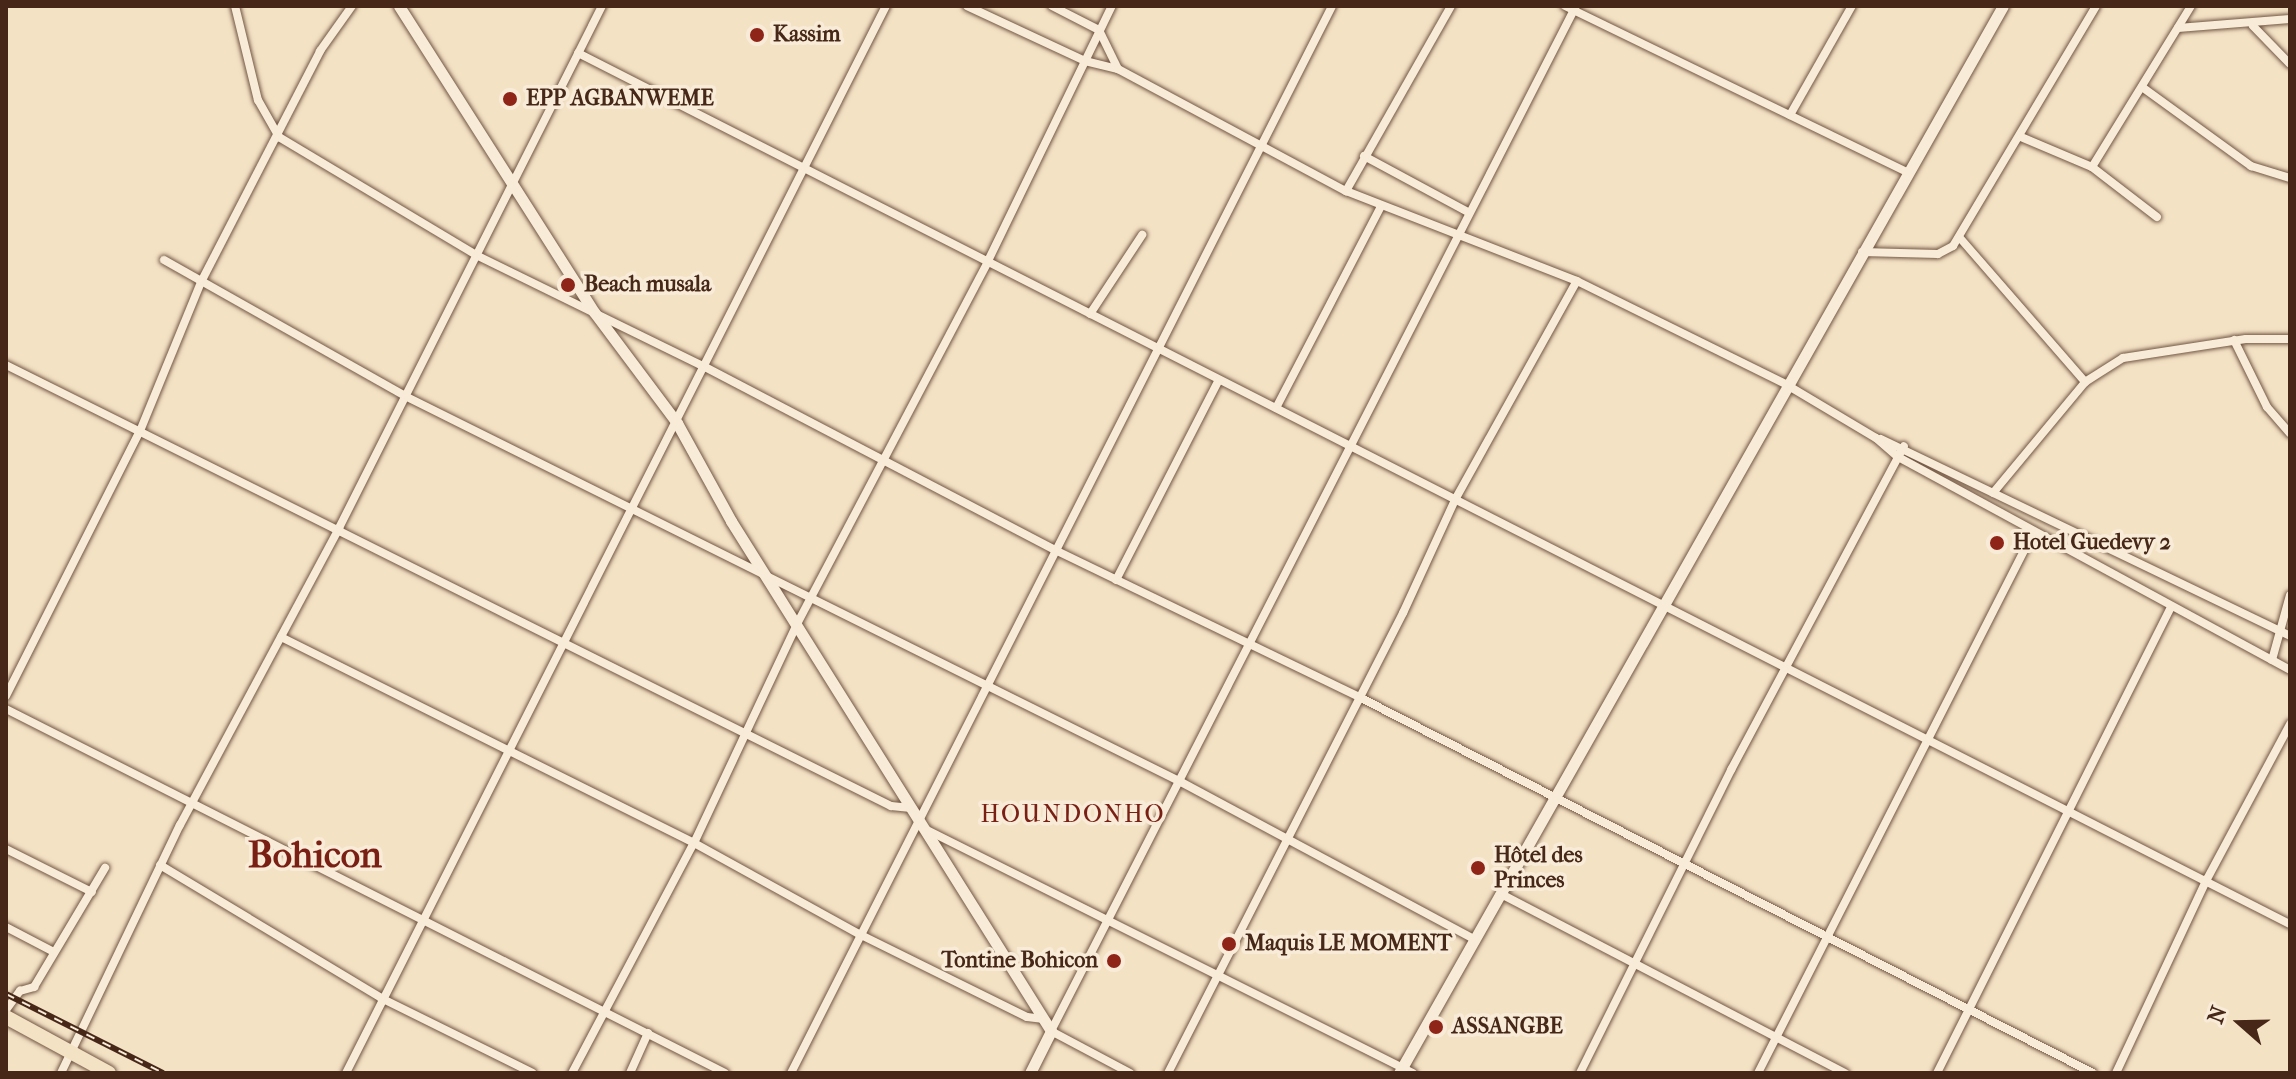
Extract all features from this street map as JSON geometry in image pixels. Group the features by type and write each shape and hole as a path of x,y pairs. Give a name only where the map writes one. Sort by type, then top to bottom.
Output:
{"highway":[{"path":"6,1017 109,1073"}],"main road":[{"path":"399,6 594,312 677,423 914,813 1044,1019 1051,1031 1030,1073"},
{"path":"1405,1071 1474,939 2003,6"}],"street":[{"path":"235,6 258,100 279,137 476,255 705,367 1055,550 1361,698 2093,1073"},
{"path":"6,696 140,431 201,282 279,137 320,51 352,6"},
{"path":"61,1073 74,1053 80,1028 160,865 339,528 602,6"},
{"path":"346,1073 420,920 807,171 886,6"},
{"path":"967,6 1085,61 1118,69 1261,149 1346,191 1577,281 1787,385 1876,438 1898,457 2170,609 2290,670"},
{"path":"1052,6 1099,30 1118,69"},
{"path":"572,1073 603,1009 694,843 798,622 881,458 987,263 1112,6"},
{"path":"791,1073 914,813 986,684 1332,6"},
{"path":"1346,191 1451,6"},
{"path":"1790,115 1852,6"},
{"path":"1862,252 1938,254 1960,238 2096,6"},
{"path":"2092,167 2191,6"},
{"path":"1130,1073 1051,1031 1113,919 1571,8 1907,172"},
{"path":"2178,28 2253,26 2290,19"},
{"path":"2253,26 2290,64"},
{"path":"578,53 987,263 1350,443 1785,666 1924,741 2207,879 2290,924"},
{"path":"2142,87 2251,166 2290,178"},
{"path":"2021,137 2092,167 2157,217"},
{"path":"1364,156 1468,212"},
{"path":"1276,408 1381,206"},
{"path":"1090,314 1142,235"},
{"path":"1960,238 2085,382"},
{"path":"164,260 405,396 1181,782 1474,939"},
{"path":"1168,1073 1361,698 1456,498 1577,281"},
{"path":"1993,493 2085,382 2123,358 2234,340 2290,339"},
{"path":"2234,340 2267,407 2290,433"},
{"path":"6,365 339,528 891,806 914,813"},
{"path":"1116,580 1219,380"},
{"path":"1876,438 1904,446 1993,493 2290,636"},
{"path":"1580,1073 1785,666 1904,446"},
{"path":"1758,1073 1924,741 2033,533"},
{"path":"2098,567 2108,549"},
{"path":"2272,660 2290,595"},
{"path":"1937,1073 2170,609"},
{"path":"281,637 694,843 859,934 1027,1017 1044,1019"},
{"path":"6,709 725,1073"},
{"path":"2116,1073 2207,879 2290,724"},
{"path":"925,829 1113,919 1405,1071"},
{"path":"6,849 92,892"},
{"path":"160,865 381,998 533,1073"},
{"path":"6,1010 20,991 34,987 105,868"},
{"path":"1501,894 1845,1073"},
{"path":"6,927 54,952"},
{"path":"630,1073 648,1033"}],"railway":[{"path":"6,994 163,1073"}],"place":[{"name":"Kassim","path":"757,35"},
{"name":"EPP AGBANWEME","path":"510,99"},
{"name":"Beach musala","path":"568,285"},
{"name":"Hotel Guedevy 2","path":"1997,543"},
{"name":"Hôtel des Princes","path":"1478,868"},
{"name":"Maquis LE MOMENT","path":"1229,944"},
{"name":"Tontine Bohicon","path":"1114,961"},
{"name":"ASSANGBE","path":"1436,1027"}],"district":[{"name":"HOUNDONHO","path":"1073,815"},
{"name":"Bohicon","path":"315,855"}]}
